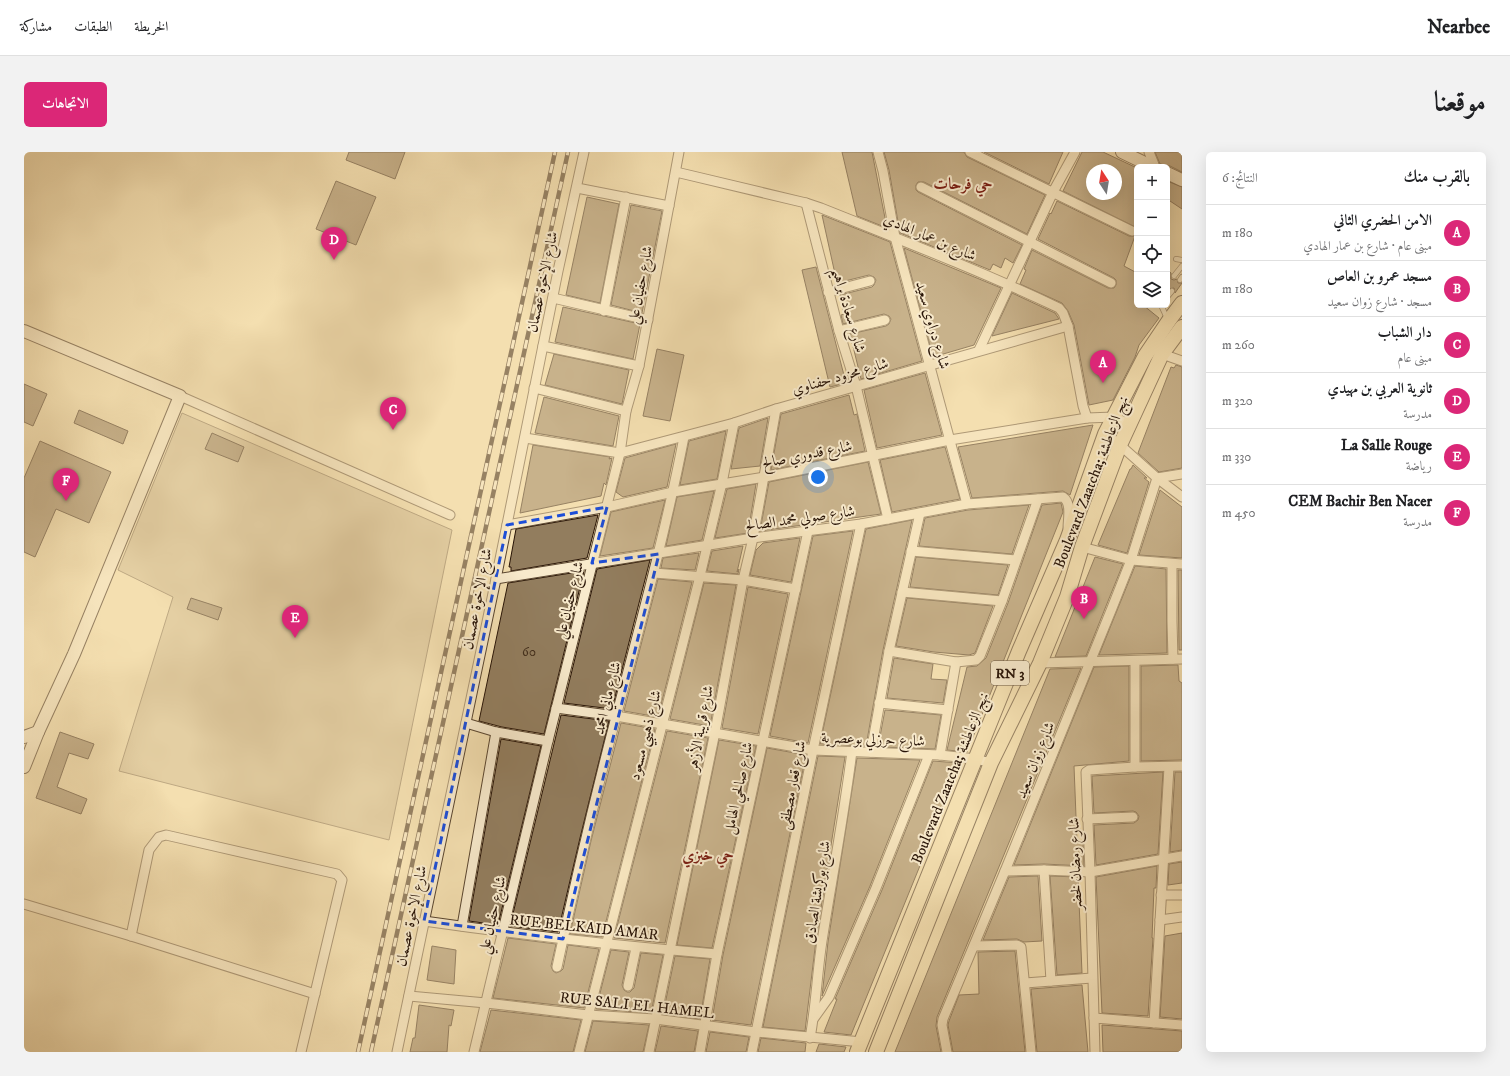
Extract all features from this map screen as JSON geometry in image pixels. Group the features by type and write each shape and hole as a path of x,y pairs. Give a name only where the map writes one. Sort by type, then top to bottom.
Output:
{"main road":[{"name":"Boulevard Zaatcha; نهج الزعاطشة","path":"860,1047 1019,651 1067,540 1105,434 1145,356 1182,303"},
{"name":"Boulevard Zaatcha; نهج الزعاطشة","path":"876,1052 991,763 1040,663 1067,597 1082,546 1120,444 1162,354 1182,327"}],"street":[{"name":"شارع الإخوة عصمان","path":"397,1052 584,152"},
{"name":"شارع حفيان علي","path":"474,1052 556,708 620,454 626,411 639,366 680,152"},
{"name":"شارع دراوي سعيد","path":"878,152 895,237 967,504"},
{"path":"970,152 1132,231"},
{"path":"979,350 1053,192 1075,152"},
{"path":"1122,152 1148,164"},
{"path":"1150,152 1153,164"},
{"name":"شارع بن عمار الهادي","path":"676,172 806,203 895,237 1022,290 1059,308 1063,313 1068,326 1083,406 1087,418"},
{"path":"1170,174 1182,180"},
{"path":"921,187 1111,283"},
{"path":"577,188 669,206"},
{"path":"604,311 626,197"},
{"name":"شارع سعادة براهيم","path":"806,203 828,292 856,386 888,519"},
{"path":"828,292 870,281"},
{"path":"553,298 648,320"},
{"path":"839,331 885,320"},
{"name":"شارع محزود حفناوي","path":"620,454 734,423 776,409 979,350 1068,326"},
{"path":"24,331 180,396 450,515"},
{"path":"543,346 639,366"},
{"path":"1162,354 1182,361"},
{"path":"534,388 626,411"},
{"path":"24,764 74,654 180,396"},
{"name":"شارع قريبة الأزهر","path":"649,1052 715,732 743,580 765,477 776,409"},
{"path":"1114,417 1129,424"},
{"name":"شارع قدوري صالح","path":"507,524 607,507 674,492 765,477 950,440 1087,418 1114,417"},
{"name":"شارع ذهيبي مسعود","path":"579,1052 700,576 722,483 734,423"},
{"path":"1105,434 1120,444 1157,478 1182,497"},
{"name":"شارع ماني امحمد","path":"557,967 616,716 674,492 684,437"},
{"path":"525,438 620,454"},
{"path":"1157,478 1182,474"},
{"name":"شارع زوان سعيد","path":"946,1052 942,1029 943,1019 1005,872 1131,560 1157,478"},
{"name":"شارع صولي محمد الصالح","path":"496,579 753,538 861,524 967,504 1063,497 1066,499 1068,506 1067,540"},
{"path":"888,651 956,662 976,660 980,656 1002,601 1038,499"},
{"path":"871,752 888,651 920,513"},
{"name":"شارع قعار مصطفى","path":"752,1052 813,750 861,524"},
{"name":"شارع صالحي الهامل","path":"700,1052 717,954 808,531"},
{"path":"1082,546 1131,560 1182,564"},
{"path":"911,551 1016,560"},
{"path":"1040,663 1180,660 1172,621 1172,564"},
{"path":"654,572 743,580 796,589"},
{"path":"902,592 1002,601"},
{"path":"940,755 956,662"},
{"path":"1134,662 1135,767"},
{"path":"879,703 948,710"},
{"name":"شارع حرزلي بوعصرية","path":"556,708 715,732 762,742 813,750 940,755 976,759 991,763"},
{"path":"466,723 496,732 548,741"},
{"path":"24,737 38,732"},
{"path":"462,926 496,732"},
{"name":"شارع بوكريشة الصادق","path":"810,1038 814,1018 822,943 845,805 852,751"},
{"path":"814,1018 829,997 876,888 929,755"},
{"name":"شارع رمضان لخضر","path":"1095,1052 1086,772 1087,770 1135,767 1182,766"},
{"path":"1154,1023 1169,767"},
{"path":"1087,820 1133,817"},
{"path":"131,936 149,850 159,837 166,835 336,874 342,880 301,1052"},
{"path":"1005,872 1044,870 1090,872 1182,856"},
{"path":"1044,870 1051,981"},
{"path":"1162,895 1182,895"},
{"path":"24,904 315,994"},
{"path":"1160,920 1182,917"},
{"name":"RUE BELKAID AMAR","path":"424,921 636,948 717,954"},
{"path":"974,946 1021,947 1026,983 1031,1052"},
{"path":"628,986 636,948"},
{"path":"1026,983 1092,978"},
{"name":"RUE SALI EL HAMEL","path":"409,996 588,1015 655,1019 810,1038 860,1047"},
{"path":"1094,1018 1182,1025"}],"lane":[{"path":"1176,259 1182,260"},
{"path":"1174,276 1182,266"},
{"path":"1162,308 1168,321"}],"highlighted area":[{"path":"607,507 592,563 659,554 563,939 424,921 507,525"}],"shaded area":[{"path":"182,413 452,530 389,840 119,771 173,597 118,570"}],"building":[{"path":"349,152 405,152 395,179 346,160"},
{"path":"842,152 872,152 887,228 857,216"},
{"path":"884,152 964,152 967,157 1045,195 1027,234 924,182 918,182 916,185 916,190 918,192 1022,245 1013,263 1005,258 1001,268 993,264 990,270 900,233 889,170"},
{"path":"984,152 1063,152 1049,184"},
{"path":"1082,152 1103,152 1134,167 1134,226 1063,191"},
{"path":"1155,152 1182,152 1182,172 1170,166 1170,164 1160,164"},
{"path":"336,181 376,197 356,245 316,229"},
{"path":"1170,182 1182,187 1182,209 1170,201"},
{"path":"587,197 619,204 600,303 566,295"},
{"path":"1057,201 1129,236 1134,236 1124,266 1134,271 1134,308 1147,308 1159,318 1139,345 1135,357 1113,400 1089,405 1074,325 1068,311 1062,303 1020,284 1026,270 1024,269 1032,250 1108,288 1114,288 1116,285 1116,280 1114,278 1038,239 1050,213 1051,214"},
{"path":"631,205 662,211 642,313 611,305"},
{"path":"822,215 890,242 922,361 861,379 850,334 886,326 889,324 891,319 889,316 884,314 843,324 841,315 844,314 840,295 872,287 876,280 874,277 869,275 837,283"},
{"path":"904,248 1001,288 974,345 933,357"},
{"path":"816,267 846,383 830,387 802,270"},
{"path":"1170,272 1171,279 1177,279 1178,283 1182,283 1175,293 1174,288 1170,289"},
{"path":"1012,293 1055,313 1059,319 992,336"},
{"path":"563,307 640,324 633,359 555,342"},
{"path":"657,349 684,355 670,421 643,416"},
{"path":"554,354 629,370 622,404 545,385"},
{"path":"1176,365 1182,367 1182,468 1159,472 1138,453 1171,367 1174,368"},
{"path":"925,373 942,435 877,448 864,390"},
{"path":"24,384 47,394 33,426 24,422"},
{"path":"849,395 854,415 857,414 865,451 771,470 781,414"},
{"path":"544,397 619,416 613,446 535,433"},
{"path":"79,410 128,431 123,444 74,423"},
{"path":"768,418 760,466 731,469 739,428"},
{"path":"1093,425 1070,495 1063,491 972,498 958,447"},
{"path":"726,431 717,479 680,485 689,441"},
{"path":"212,433 244,447 238,462 205,449"},
{"path":"40,441 111,472 89,523 56,509 35,557 24,552 24,478"},
{"path":"676,444 667,487 623,497 616,492 625,458"},
{"path":"533,445 610,457 609,459 612,458 606,485 604,483 601,496 520,513"},
{"path":"945,447 960,499 892,512 880,460"},
{"path":"868,462 881,514 760,531 769,482"},
{"path":"1133,465 1147,478 1144,478 1149,482 1127,553 1098,545"},
{"path":"756,484 748,533 715,538 727,489"},
{"path":"1160,490 1182,507 1182,558 1139,555"},
{"path":"714,491 702,540 666,546 677,497"},
{"path":"665,500 653,548 600,556 611,512"},
{"path":"1061,503 1063,512 967,752 947,750 967,667 977,666 986,658 1008,603 1042,505"},
{"path":"1029,505 1012,554 919,546 925,518 968,510"},
{"path":"598,515 587,558 511,571 511,567 509,567 516,529"},
{"path":"912,520 883,650 866,746 820,744 866,529"},
{"path":"853,531 808,743 770,736 813,536"},
{"path":"800,538 791,582 750,575 756,550 763,543"},
{"path":"743,546 737,572 739,569 738,574 707,571 712,551"},
{"path":"699,553 695,570 661,568 663,558"},
{"path":"916,557 1008,565 998,595 910,587"},
{"path":"1095,557 1123,564 1086,656 1055,657"},
{"path":"650,560 612,709 564,703 597,569"},
{"path":"1135,566 1166,569 1167,653 1099,655"},
{"path":"1178,570 1182,570 1182,650 1179,650"},
{"path":"584,571 544,734 502,727 479,721 508,583"},
{"path":"658,579 692,582 658,717 624,711"},
{"path":"704,583 736,585 710,726 670,719"},
{"path":"748,587 788,594 758,734 722,728"},
{"path":"191,598 222,608 218,620 187,609"},
{"path":"907,598 993,606 975,653 969,655 934,652 896,646"},
{"path":"894,658 933,664 931,679 947,680 943,703 887,698"},
{"path":"1178,665 1179,681 1182,683 1182,760 1141,761 1141,666"},
{"path":"1129,666 1129,761 1074,766 1077,842 1083,842 1084,866 1044,864 1014,865 1094,667"},
{"path":"1081,668 937,1017 936,1026 941,1052 895,1052 1050,669"},
{"path":"885,710 941,715 935,749 878,747"},
{"path":"561,715 609,721 558,932 510,926"},
{"path":"621,723 655,729 602,937 570,934 591,841"},
{"path":"667,731 708,738 665,943 614,938"},
{"path":"60,732 94,744 88,759 69,753 57,787 87,799 81,814 36,798"},
{"path":"501,739 541,746 498,925 469,921"},
{"path":"719,740 756,746 712,948 677,945"},
{"path":"767,748 806,755 751,1025 712,1020 723,955"},
{"path":"818,756 845,757 816,940 805,1031 763,1027"},
{"path":"857,758 920,760 870,886 822,996 828,942"},
{"path":"933,761 959,763 928,846 851,1035 824,1032 837,999 835,999 882,890"},
{"path":"1163,772 1158,854 1096,865 1094,825 1134,823 1138,820 1139,816 1133,811 1094,813 1092,776"},
{"path":"1175,772 1182,772 1182,850 1170,852"},
{"path":"1182,862 1182,883 1168,885 1169,864"},
{"path":"1157,866 1156,888 1154,888 1153,938 1148,1016 1102,1013 1096,877"},
{"path":"1038,876 1042,941 1024,942 1017,939 983,940 1009,877"},
{"path":"1050,876 1078,877 1082,973 1057,975"},
{"path":"1182,933 1182,1019 1160,1017 1165,936"},
{"path":"508,938 556,944 551,966 553,971 556,973 563,969 568,945 599,949 584,1008 493,998"},
{"path":"432,946 456,950 454,984 427,980"},
{"path":"611,950 629,952 622,985 624,990 627,992 630,992 634,988 641,953 663,955 651,1013 596,1009"},
{"path":"1015,951 1025,1052 953,1052 948,1025 949,1021 959,995 979,994 978,952"},
{"path":"675,956 710,959 700,1019 663,1014"},
{"path":"1082,985 1088,1052 1037,1052 1031,989"},
{"path":"419,1005 454,1010 451,1026 449,1025 447,1052 410,1052 413,1038 415,1038"},
{"path":"491,1010 581,1020 573,1052 480,1052"},
{"path":"593,1021 649,1025 643,1052 585,1052"},
{"path":"1102,1025 1182,1031 1182,1052 1103,1052"},
{"path":"661,1026 698,1031 694,1052 655,1052"},
{"path":"710,1032 749,1037 746,1052 706,1052"},
{"path":"761,1038 806,1043 805,1052 758,1052"},
{"path":"819,1044 846,1047 844,1052 816,1052"}],"railway":[{"path":"358,1052 555,152"},
{"path":"371,1052 568,152"}],"place":[{"name":"ثانوية العربي بن مهيدي","path":"334,260"},
{"name":"الامن الحضري الثاني","path":"1103,383"},
{"name":"دار الشباب","path":"393,430"},
{"name":"CEM Bachir Ben Nacer","path":"66,501"},
{"name":"مسجد عمرو بن العاص","path":"1084,619"},
{"name":"La Salle Rouge","path":"295,638"}],"district":[{"name":"حي فرحات","path":"963,183"},
{"name":"حي خبزي","path":"708,854"}]}
